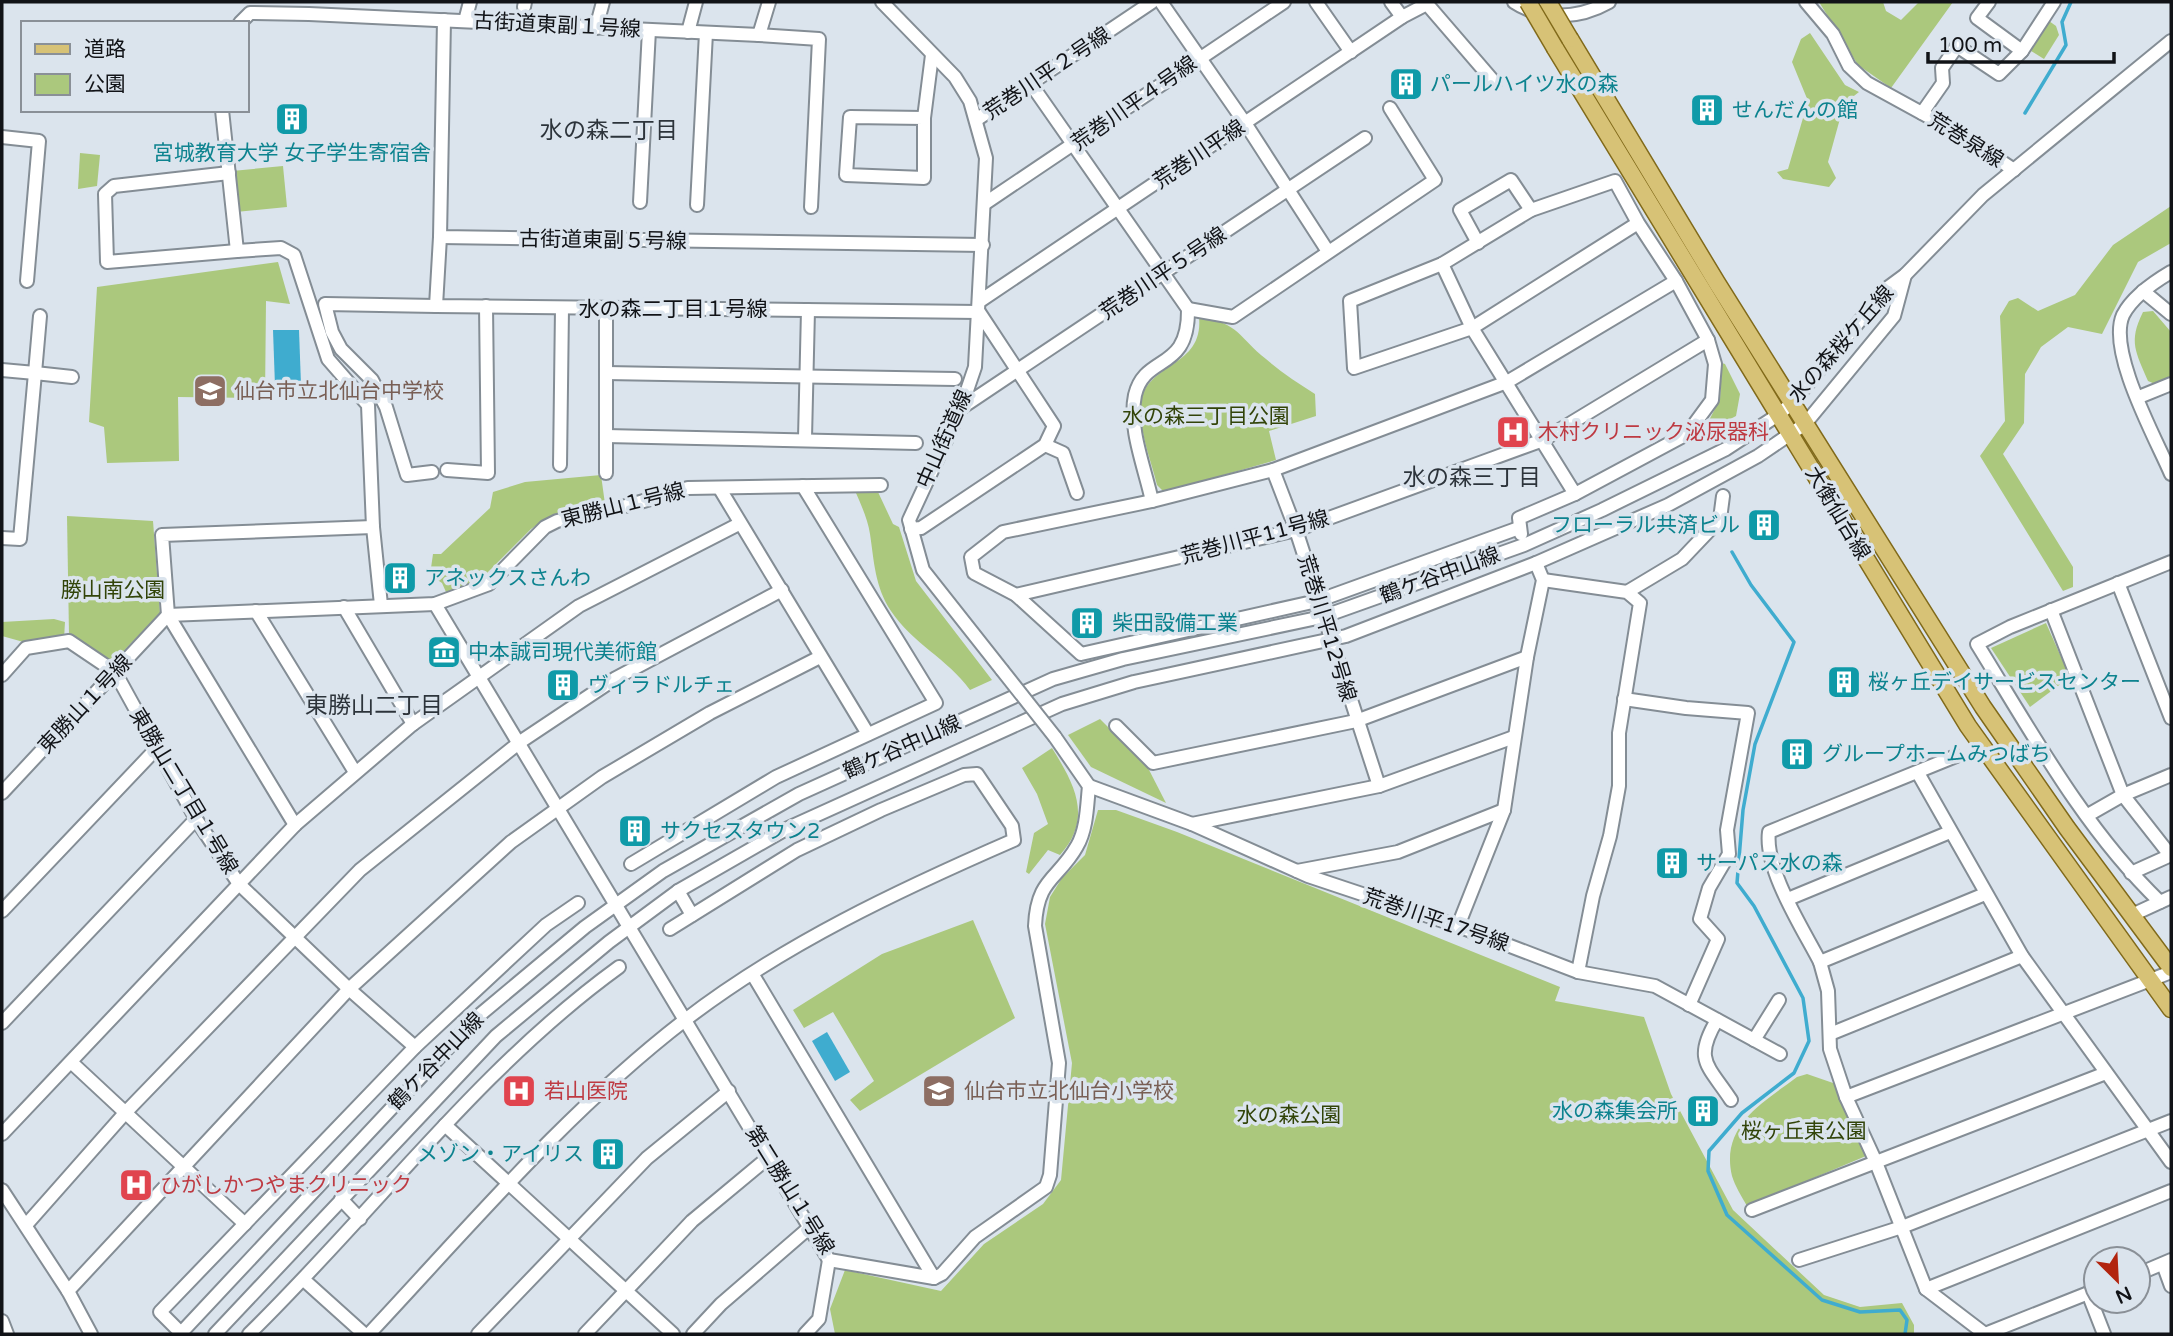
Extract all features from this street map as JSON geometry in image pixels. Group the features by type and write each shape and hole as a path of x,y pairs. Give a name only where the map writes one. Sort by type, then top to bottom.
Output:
{"main road":[{"name":"大衡仙台線","path":"1528,2 1968,726 2171,1009"},
{"name":"大衡仙台線","path":"1548,2 1805,424 1983,707 2171,970"}],"street":[{"path":"465,21 470,2"},
{"path":"596,28 603,2"},
{"path":"688,32 696,2"},
{"path":"759,35 769,2"},
{"name":"中山街道線","path":"882,2 955,78 970,101 986,158 975,367 961,408 912,512 909,520 911,529"},
{"name":"荒巻川平２号線","path":"976,120 1152,2"},
{"path":"1161,2 1245,123 1327,250"},
{"name":"荒巻川平４号線","path":"984,204 1074,146 1284,2"},
{"path":"1316,2 1351,52"},
{"path":"1391,2 1402,17"},
{"path":"1514,2 1524,9 1549,16 1589,12 1609,2"},
{"name":"荒巻泉線","path":"1806,2 1833,34 1849,66 1867,83 1922,113 2014,170 2171,41"},
{"path":"1989,2 1977,18 2022,51"},
{"path":"1922,113 1944,83 1941,68 1957,46 1999,74 2022,51 2054,2"},
{"name":"荒巻川平線","path":"980,306 1117,209 1402,17 1427,4 1494,83"},
{"name":"古街道東副１号線","path":"242,21 250,13 819,38 811,207"},
{"path":"436,306 444,20"},
{"path":"640,202 649,30"},
{"path":"697,205 706,33"},
{"path":"924,118 850,117 846,175 924,178 924,118 932,55"},
{"path":"1031,84 1188,309 1187,333 1182,347 1145,377 1136,394 1134,420 1152,500"},
{"path":"1188,309 1233,317 1327,250 1435,180 1390,108"},
{"path":"222,112 237,251"},
{"path":"2,137 39,141 27,281"},
{"name":"荒巻川平５号線","path":"961,408 1365,138"},
{"name":"水の森桜ケ丘線","path":"1778,415 1792,402 1886,289 1905,275 1983,195 2014,170"},
{"path":"229,173 114,186 105,194 107,262 281,248 294,255 328,359 369,405 373,527 380,606"},
{"path":"1478,243 1460,210 1511,180 1531,211"},
{"path":"1524,545 1519,528 1520,519 1575,494 1687,434 1712,400 1715,364 1708,340 1676,281 1615,181 1531,211 1442,264 1350,301 1354,368 1472,328 1639,223"},
{"name":"古街道東副５号線","path":"440,237 983,245"},
{"path":"1442,264 1472,328 1575,494"},
{"path":"2171,272 2143,291 2123,315 2119,339 2139,397 2168,455 2171,474"},
{"name":"水の森桜ケ丘線","path":"215,1334 468,1063 562,979 678,891 786,829 1062,704 1096,693 1330,640 1536,563 1668,505 1805,424 1894,316 1905,275"},
{"path":"1519,528 1317,601 1082,654 1016,595 974,573 971,557 1003,532 1152,500 1273,470 1507,382 1676,281"},
{"path":"2143,291 2171,314"},
{"name":"水の森二丁目１号線","path":"432,472 407,475 389,413 372,380 341,349 332,332 325,304 808,310 980,306"},
{"path":"447,470 488,472 486,306"},
{"path":"753,975 934,1278 942,1273 975,1237 1033,1199 1046,1187 1050,1175 1059,1063 1035,913 1042,890 1077,846 1082,835 1089,786 1055,737 923,570 911,529 921,528 1045,445 1054,426 980,306"},
{"path":"560,464 562,308"},
{"path":"606,309 606,473"},
{"path":"805,438 808,310"},
{"path":"2,538 20,540 40,316"},
{"name":"荒巻川平11号線","path":"1016,595 1296,530 1543,440 1708,340"},
{"path":"2,370 72,377"},
{"path":"606,373 955,379"},
{"path":"2139,397 2171,384"},
{"name":"鶴ケ谷中山線","path":"180,1334 448,1045 489,1007 615,904 713,840 843,774 1053,679 1124,659 1322,617 1524,545 1726,449 1778,415"},
{"path":"606,436 805,438 916,443"},
{"path":"1045,445 1063,453 1077,493"},
{"name":"荒巻川平12号線","path":"1273,470 1296,530 1379,786"},
{"name":"東勝山１号線","path":"2,793 168,615 435,604 489,584 545,527 557,520 630,505 688,488 881,485"},
{"path":"631,864 776,777 936,703 803,486"},
{"path":"720,489 868,734"},
{"path":"1627,592 1682,559 1720,519 1723,496"},
{"path":"2,1134 295,825 413,723 579,606 739,524"},
{"path":"295,825 168,615 162,535 373,527"},
{"path":"2132,915 2166,900 2131,873 2088,815 1977,644 2051,610 2171,562"},
{"path":"1458,926 1504,810 1527,657 1543,580 1536,563"},
{"path":"1543,580 1627,592 1640,603 1619,733 1619,786 1611,836 1593,896 1578,972"},
{"path":"2119,583 2171,718"},
{"path":"26,1225 125,1113 360,870 520,742 616,678 782,590"},
{"name":"第二勝山１号線","path":"435,604 829,1260 923,1279 934,1278"},
{"path":"344,607 413,723"},
{"path":"2051,610 2123,795 2171,855 2131,873"},
{"path":"256,611 355,772"},
{"path":"2,675 26,648 69,641 115,672"},
{"path":"68,1292 349,989 511,842 603,777 710,713 820,657"},
{"path":"1116,726 1153,763 1356,721 1527,657"},
{"name":"東勝山二丁目１号線","path":"115,672 196,819 239,884 349,989 415,1047"},
{"path":"1624,699 1748,713 1727,830 1729,854 1709,888 1700,919 1718,939 1689,1004"},
{"path":"1192,824 1379,786 1514,737"},
{"path":"2,911 157,748"},
{"path":"832,751 843,774"},
{"path":"1956,756 1769,832 1767,846 1788,899 1820,962 1828,991 1830,1049 1846,1097 1875,1160 1926,1289 1985,1334 2082,1296"},
{"path":"1918,773 2022,956 2171,1162"},
{"path":"304,1280 367,1334 596,1096 685,1020 753,975 903,888 1014,840 1012,826 978,774 964,775 797,850 670,929"},
{"path":"2088,815 2123,795 2171,775"},
{"name":"荒巻川平17号線","path":"1089,786 1192,824 1297,871 1458,926 1578,972 1655,986 1780,1054"},
{"path":"872,789 881,810"},
{"path":"1297,871 1398,852 1504,810"},
{"path":"2,1023 196,819"},
{"path":"786,829 797,850"},
{"path":"1788,899 1950,832"},
{"path":"651,851 663,871"},
{"path":"678,891 692,915"},
{"path":"1820,962 1985,894"},
{"path":"180,1334 160,1311 415,1047 547,924 578,902"},
{"path":"547,924 563,944"},
{"path":"1830,1034 2022,956"},
{"path":"230,1319 247,1334 304,1280 446,1125 535,1033 619,967"},
{"path":"1846,1097 2065,1015 2171,970"},
{"path":"562,979 577,998"},
{"path":"475,991 489,1007"},
{"path":"1754,1040 1779,1000"},
{"path":"519,1016 535,1033"},
{"path":"1717,1020 1704,1041 1703,1058 1731,1100"},
{"path":"71,1062 245,1224"},
{"path":"1752,1210 1875,1160 2106,1073"},
{"path":"478,1334 647,1158 729,1091"},
{"path":"1799,1260 1902,1227 2171,1121"},
{"path":"446,1125 673,1334"},
{"path":"312,1153 331,1171"},
{"path":"586,1334 692,1221 769,1157"},
{"path":"2,1190 68,1292 91,1334"},
{"path":"1926,1289 2171,1191"},
{"path":"341,1199 360,1219"},
{"path":"693,1334 721,1304 810,1227"},
{"path":"805,1334 819,1319 829,1260"},
{"path":"2167,1262 2171,1286"},
{"path":"2099,1315 2104,1334"},
{"path":"2,1321 7,1334"}],"green space":[{"path":"1819,2 1883,2 1886,11 1901,20 1919,2 1953,2 1891,88 1858,65"},
{"path":"2049,21 2056,26 2059,35 2044,59 2031,51"},
{"path":"1810,33 1845,85 1859,92 1850,99 1848,110 1841,115 1828,162 1836,178 1829,187 1783,179 1777,172 1788,169 1808,101 1792,62 1801,39"},
{"path":"80,153 100,155 97,186 78,189"},
{"path":"283,166 287,207 236,212 232,171"},
{"path":"2171,206 2171,243 2138,262 2102,334 2068,327 2041,347 2025,374 2024,423 2003,454 2073,567 2073,587 2063,591 1980,456 2005,421 2000,316 2009,301 2018,298 2038,311 2075,295 2113,245"},
{"path":"278,262 290,304 266,301 265,398 178,397 179,461 107,463 104,427 89,422 97,287"},
{"path":"2153,311 2171,332 2171,377 2155,384 2148,381 2135,347 2138,322 2143,312"},
{"name":"水の森三丁目公園","path":"1199,317 1231,327 1272,364 1315,394 1316,416 1269,431 1276,460 1164,492 1157,485 1146,444 1141,423 1141,403 1145,390 1153,379 1193,346 1198,334"},
{"path":"1722,363 1740,394 1736,416 1702,434 1720,399"},
{"path":"601,475 605,504 547,518 531,529 481,579 446,592 442,583 430,575 433,554 441,554 490,508 493,492 525,482"},
{"path":"878,492 893,524 899,527 916,581 992,680 970,690 951,669 909,632 891,611 878,583 868,524 856,493"},
{"name":"勝山南公園","path":"67,516 153,521 160,613 112,663 69,635"},
{"path":"54,619 65,622 64,639 27,643 2,636 2,622"},
{"path":"2046,623 2070,677 2030,707 1991,648"},
{"path":"1100,719 1147,766 1166,803 1091,767 1068,735"},
{"path":"1052,748 1073,788 1078,815 1076,828 1060,855 1048,850 1029,874 1026,872 1034,833 1048,824 1037,794 1022,768"},
{"name":"水の森公園","path":"1098,810 1116,810 1177,832 1560,987 1555,1001 1644,1017 1671,1094 1733,1210 1824,1295 1860,1307 1902,1303 1914,1325 1914,1334 835,1334 830,1309 845,1270 941,1291 984,1244 1043,1204 1061,1180 1072,1063 1045,924 1050,897 1062,878 1085,855"},
{"path":"973,920 1015,1018 860,1111 850,1100 874,1081 833,1012 804,1028 793,1010 882,954"},
{"name":"桜ヶ丘東公園","path":"1807,1074 1836,1084 1866,1156 1747,1206 1732,1176 1732,1143 1739,1129 1759,1106 1797,1077"}],"water":[{"path":"273,330 299,330 301,385 275,386"},
{"path":"827,1032 850,1072 835,1081 812,1041"}],"waterway":[{"path":"2025,113 2066,45 2062,22 2071,2"},
{"path":"1732,552 1751,585 1794,642 1755,744 1743,810 1737,883 1754,906 1803,998 1809,1041 1794,1073 1742,1113 1709,1151 1708,1171 1727,1215 1822,1300 1860,1312 1900,1310 1907,1320 1905,1334"}],"place":[{"name":"パールハイツ水の森","path":"1406,84"},
{"name":"せんだんの館","path":"1707,110"},
{"name":"宮城教育大学 女子学生寄宿舎","path":"292,119"},
{"name":"仙台市立北仙台中学校","path":"210,391"},
{"name":"木村クリニック泌尿器科","path":"1513,432"},
{"name":"フローラル共済ビル","path":"1764,525"},
{"name":"アネックスさんわ","path":"400,578"},
{"name":"柴田設備工業","path":"1087,623"},
{"name":"中本誠司現代美術館","path":"444,652"},
{"name":"桜ヶ丘デイサービスセンター","path":"1844,682"},
{"name":"ヴィラドルチェ","path":"563,685"},
{"name":"グループホームみつばち","path":"1797,754"},
{"name":"サクセスタウン2","path":"635,831"},
{"name":"サーパス水の森","path":"1672,863"},
{"name":"若山医院","path":"519,1091"},
{"name":"仙台市立北仙台小学校","path":"939,1091"},
{"name":"水の森集会所","path":"1703,1111"},
{"name":"メゾン・アイリス","path":"608,1154"},
{"name":"ひがしかつやまクリニック","path":"136,1185"}],"district":[{"name":"水の森二丁目","path":"609,130"},
{"name":"水の森三丁目","path":"1472,477"},
{"name":"東勝山二丁目","path":"374,705"}]}
